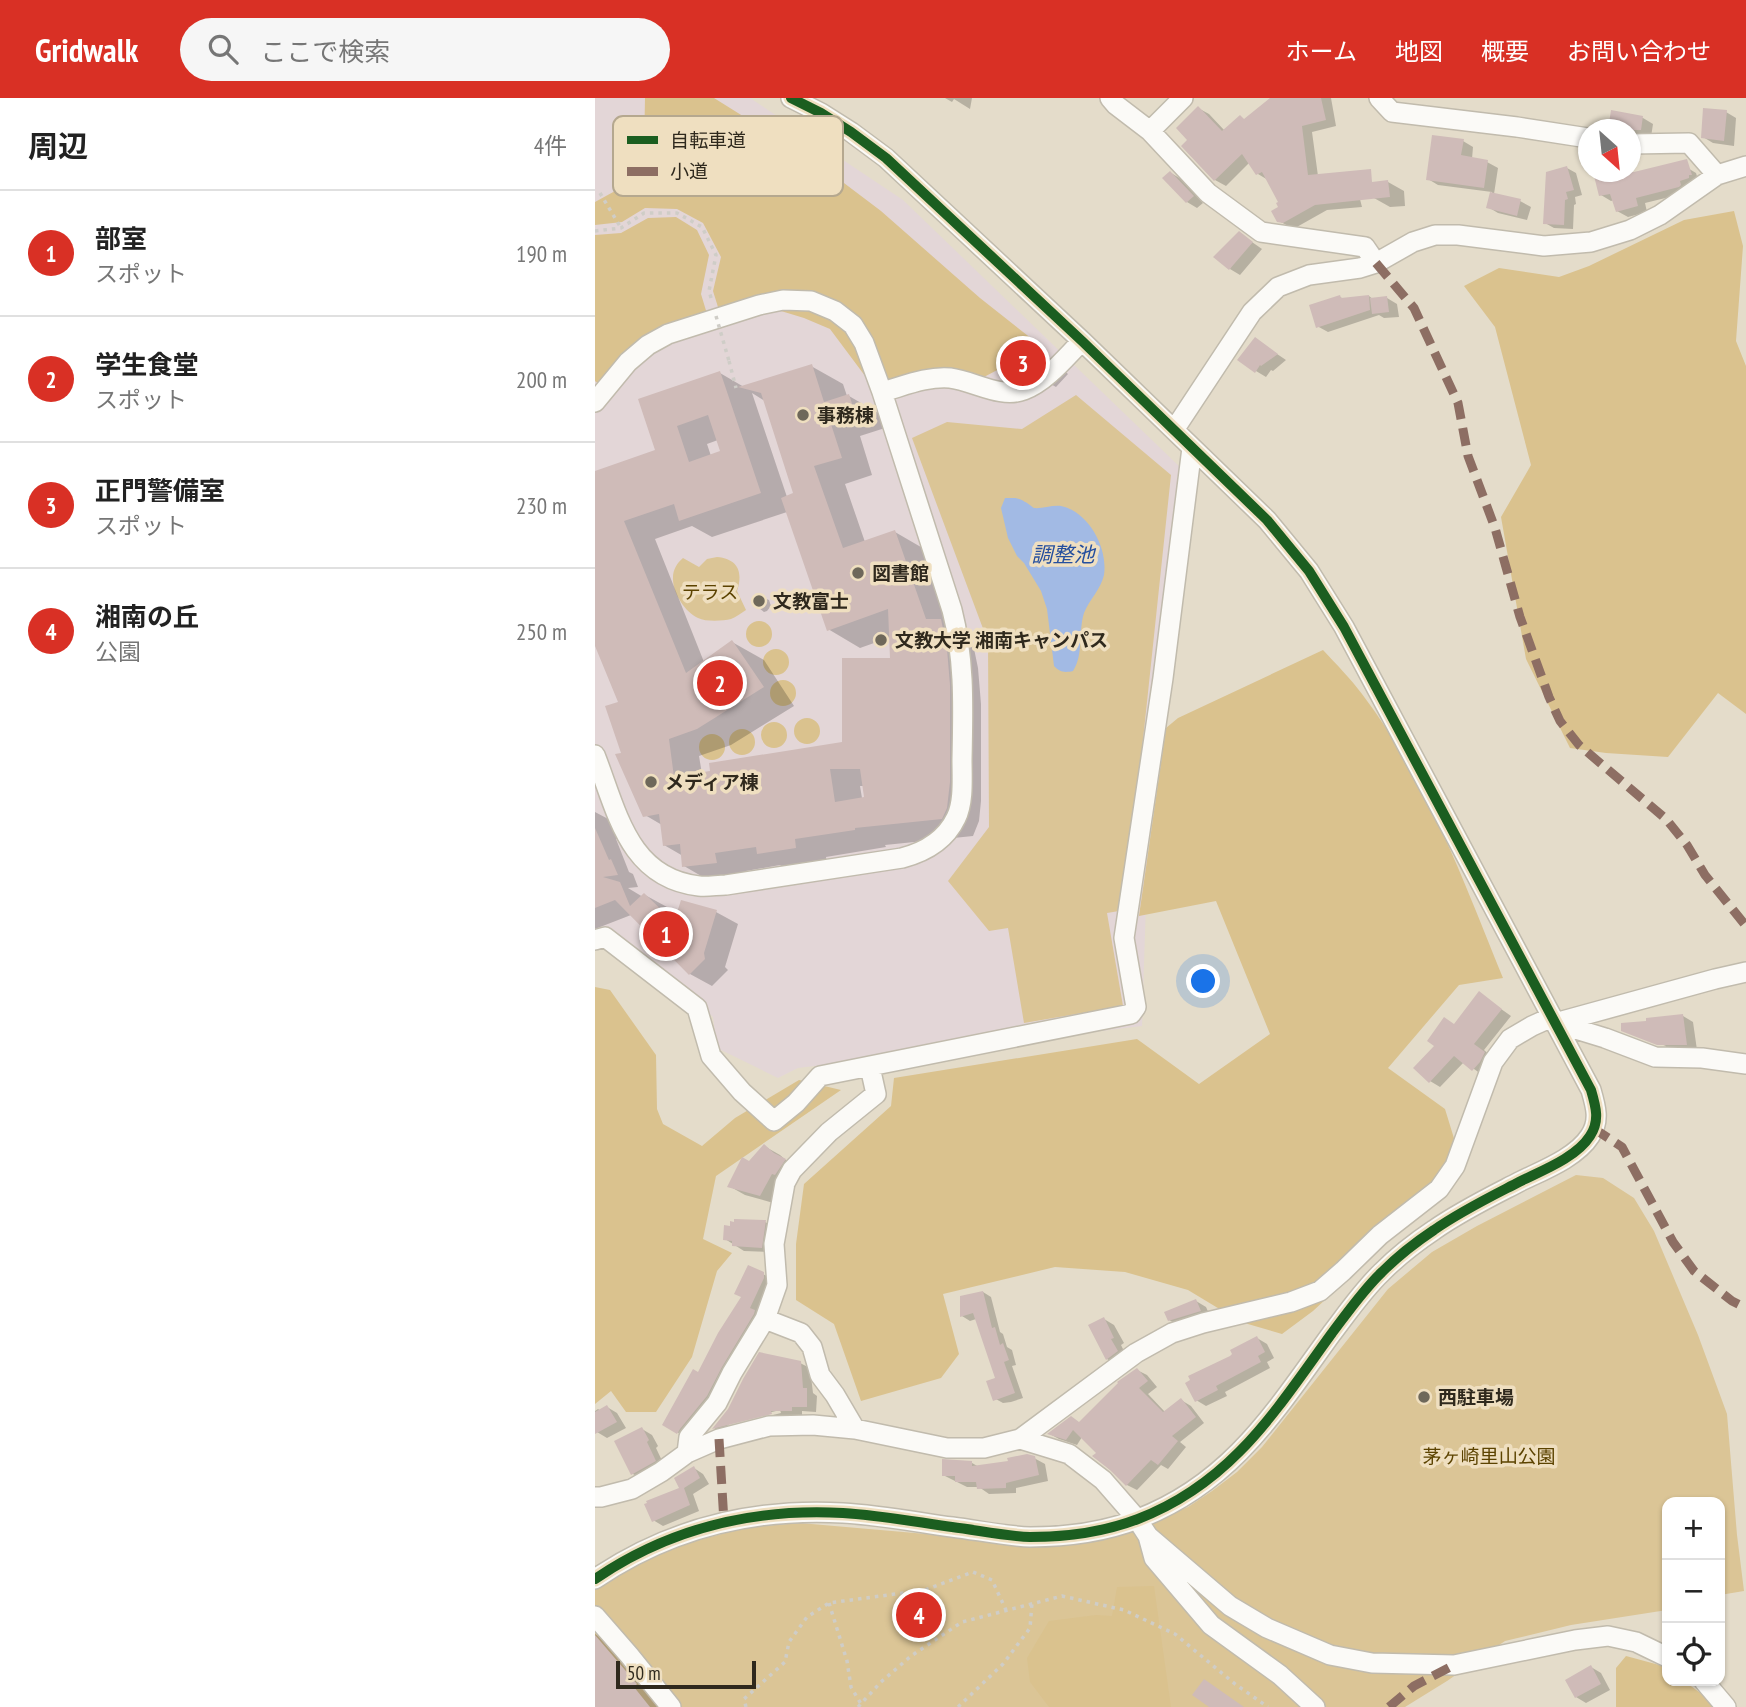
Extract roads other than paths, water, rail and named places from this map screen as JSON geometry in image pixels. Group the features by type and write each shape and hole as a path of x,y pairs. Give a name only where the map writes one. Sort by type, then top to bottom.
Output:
{"street":[{"path":"791,98 826,116"},
{"path":"1110,98 1150,131 1208,193 1261,232 1365,247 1376,263"},
{"path":"1150,131 1183,98"},
{"path":"1379,98 1392,112 1578,136"},
{"path":"595,1578 656,1544 705,1526 750,1516 800,1512 846,1513 1028,1537 1143,1528 1169,1505 1201,1486 1234,1459 1262,1430 1356,1301 1381,1272 1432,1231 1464,1210 1574,1153 1590,1137 1597,1119 1597,1107 1591,1090 1344,628 1309,572 1267,520 1082,341 886,158 843,127"},
{"path":"1641,144 1689,143 1717,175"},
{"path":"1174,430 1252,313 1278,287 1309,275 1360,268 1376,263 1413,242 1435,235 1458,235 1544,246 1591,242 1630,230 1660,215 1717,175 1746,166"},
{"path":"595,402 628,362 648,345 669,334 759,305 783,300 811,302 835,311 853,326 864,343 882,392 959,636 963,686 962,788 957,818 939,841 921,853 726,885 701,886 677,881 655,870 638,854 626,835 595,755"},
{"path":"882,392 930,378 953,379 1003,392 1021,391 1038,383 1082,341"},
{"path":"595,940 605,937 697,1008 711,1056 742,1092 774,1121 820,1076 1131,1014 1136,1007 1124,938 1163,678 1192,447"},
{"path":"595,1497 632,1489 687,1453 719,1439 769,1426 813,1425 855,1429 947,1448 984,1448 1020,1439 1136,1353 1172,1333 1291,1302 1320,1291 1380,1235 1439,1189 1455,1166 1493,1062 1510,1040 1532,1026 1746,972"},
{"path":"1554,1020 1655,1057 1702,1058 1746,1064"},
{"path":"687,1453 689,1437 716,1403 765,1319 777,1285 774,1244 785,1183 792,1170 829,1132 876,1094 870,1067"},
{"path":"765,1319 801,1333 807,1340 812,1347 820,1375 855,1429"},
{"path":"1020,1439 1069,1454 1103,1480 1143,1528 1230,1606 1267,1628 1330,1655 1372,1664 1454,1665 1575,1640 1608,1636 1636,1642 1662,1655"},
{"path":"1143,1528 1154,1558 1212,1625 1280,1675 1315,1707"},
{"path":"595,1616 670,1707"},
{"path":"1708,1686 1726,1707"}],"water":[{"name":"調整池","path":"1005,498 1020,499 1034,508 1061,506 1071,510 1088,523 1100,543 1104,575 1084,613 1079,657 1073,671 1058,670 1054,666 1047,609 1041,591 1008,538 1001,508"}],"place":[{"name":"正門警備室","path":"1023,363"},
{"name":"事務棟","path":"803,415"},
{"name":"図書館","path":"858,573"},
{"name":"文教富士","path":"759,601"},
{"name":"文教大学 湘南キャンパス","path":"881,640"},
{"name":"学生食堂","path":"720,683"},
{"name":"メディア棟","path":"651,782"},
{"name":"部室","path":"666,934"},
{"name":"西駐車場","path":"1424,1397"},
{"name":"湘南の丘","path":"919,1615"}],"park label":[{"name":"テラス","path":"710,592"},
{"name":"茅ヶ崎里山公園","path":"1489,1456"}]}
